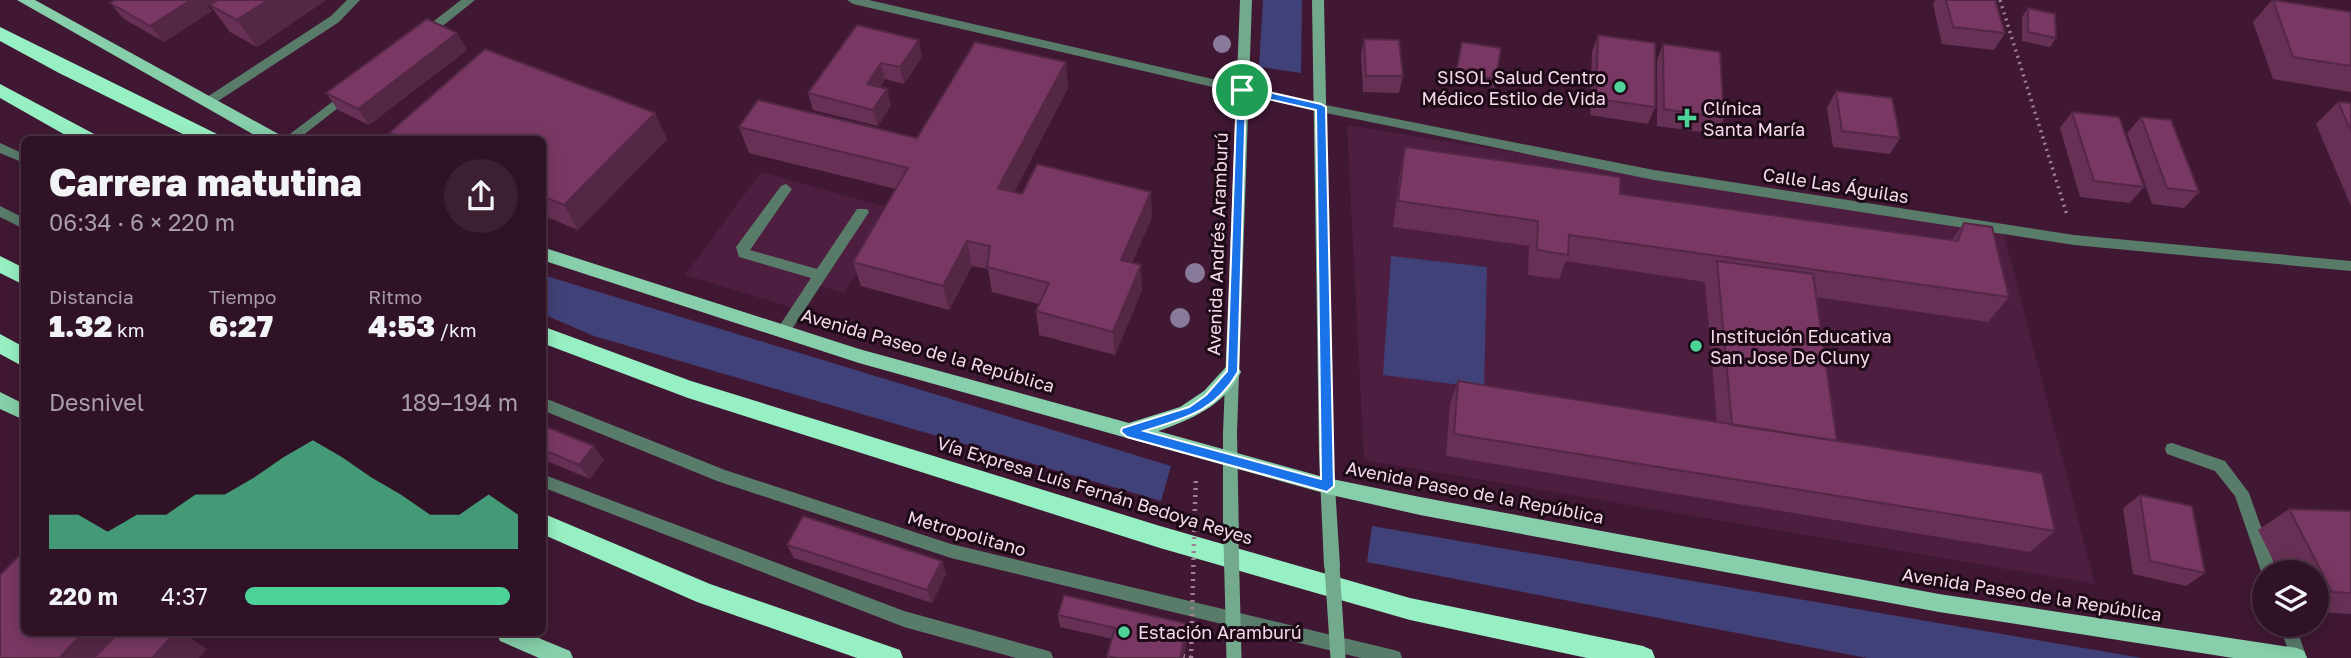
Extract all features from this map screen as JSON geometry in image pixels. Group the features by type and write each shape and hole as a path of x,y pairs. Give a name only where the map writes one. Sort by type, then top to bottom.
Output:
{"highway":[{"path":"0,33 65,69 204,136"},
{"path":"0,90 82,136"},
{"path":"0,264 21,275"},
{"name":"Vía Expresa Luis Fernán Bedoya Reyes","path":"546,336 688,389 1160,537 1410,609 1643,658"},
{"path":"0,343 21,356"},
{"path":"546,525 706,594 891,658"}],"main road":[{"path":"24,0 269,136"},
{"name":"Avenida Andrés Aramburú","path":"1234,658 1229,459 1246,0"},
{"path":"1318,0 1327,486 1338,658"},
{"name":"Avenida Paseo de la República","path":"546,254 859,356 1327,486 1420,506 1939,603 2298,658"},
{"path":"1127,432 1192,411 1210,398 1232,372"},
{"path":"0,400 21,410"},
{"path":"513,636 563,658"}],"street":[{"path":"208,102 335,19 354,0"},
{"path":"416,41 469,0"},
{"name":"Calle Las Águilas","path":"853,0 1242,90 1654,175 2074,240 2351,266"},
{"path":"293,136 363,82"},
{"path":"0,148 21,158"},
{"path":"786,189 743,247 744,253 821,276"},
{"path":"0,211 21,222"},
{"path":"783,331 862,212"},
{"name":"Metropolitano","path":"546,405 722,476 951,551 1394,658"},
{"path":"2172,449 2220,466 2241,493 2265,560"},
{"path":"546,482 904,619 1045,658"},
{"path":"2291,637 2298,658"}],"path":[{"path":"2000,0 2074,240"},
{"path":"1183,656 1191,658 1195,505"}],"shaded area":[{"path":"1263,0 1302,0 1301,73 1259,67"},
{"name":"Institución Educativa San Jose De Cluny","path":"1347,125 2003,231 2095,584 1364,460"},
{"path":"761,172 897,210 844,293 811,283 794,308 685,275"},
{"path":"1391,256 1487,267 1484,388 1383,375"},
{"path":"546,276 1171,466 1161,501 594,336 546,315"},
{"path":"1372,526 2142,658 1867,658 1367,562"}],"building":[{"path":"115,0 191,0 150,26 110,3"},
{"path":"218,0 268,0 237,20 210,5"},
{"path":"1946,0 1995,0 2005,33 1953,27"},
{"path":"2273,0 2351,12 2351,66 2293,57"},
{"path":"2028,8 2055,14 2056,38 2028,32"},
{"path":"427,19 457,33 358,109 326,93"},
{"path":"857,25 919,40 900,67 881,63 867,84 887,89 873,110 808,93"},
{"name":"SISOL Salud Centro Médico Estilo de Vida","path":"1598,35 1655,43 1655,107 1596,99"},
{"path":"1364,39 1399,40 1403,76 1366,76"},
{"path":"975,42 1066,62 998,188 1022,194 1037,164 1151,192 1121,260 1141,265 1113,332 1036,311 1049,283 987,267 990,246 967,241 943,286 853,262 908,168 739,127 758,100 917,138"},
{"path":"1462,42 1501,48 1496,79 1456,73"},
{"path":"1663,44 1720,52 1724,118 1664,109"},
{"path":"485,49 655,113 564,205 546,198 546,136 396,136 389,133"},
{"path":"1836,91 1892,98 1900,138 1842,131"},
{"path":"2338,102 2351,103 2351,131"},
{"path":"2072,112 2119,117 2144,187 2094,181"},
{"path":"2141,117 2171,120 2199,192 2167,188"},
{"path":"1405,147 1620,177 1620,194 1958,241 1964,223 1992,227 2009,297 1569,235 1568,255 1537,250 1538,221 1398,201"},
{"path":"1717,261 1813,274 1837,441 1732,425"},
{"path":"1458,381 2042,473 2055,531 1454,434"},
{"path":"546,427 594,446 579,465 546,451"},
{"path":"2140,495 2192,506 2205,573 2150,561"},
{"path":"2289,509 2351,511 2351,593 2332,592 2329,586 2329,560 2315,560"},
{"path":"803,516 942,561 927,590 787,545"},
{"path":"21,556 21,636 80,636 59,658 0,658 0,575"},
{"name":"Estación Aramburú","path":"1064,595 1188,624 1180,658 1107,656 1115,628 1058,615"},
{"path":"115,636 172,636 152,658 94,658"}],"place":[{"name":"SISOL Salud Centro Médico Estilo de Vida","path":"1620,87"},
{"name":"Clínica Santa María","path":"1687,118"},
{"name":"Institución Educativa San Jose De Cluny","path":"1696,346"},
{"name":"Estación Aramburú","path":"1124,632"}],"route":[{"path":"1242,90 1321,107 1327,486 1127,432 1171,420 1192,411 1210,398 1232,372 1242,90"}]}
